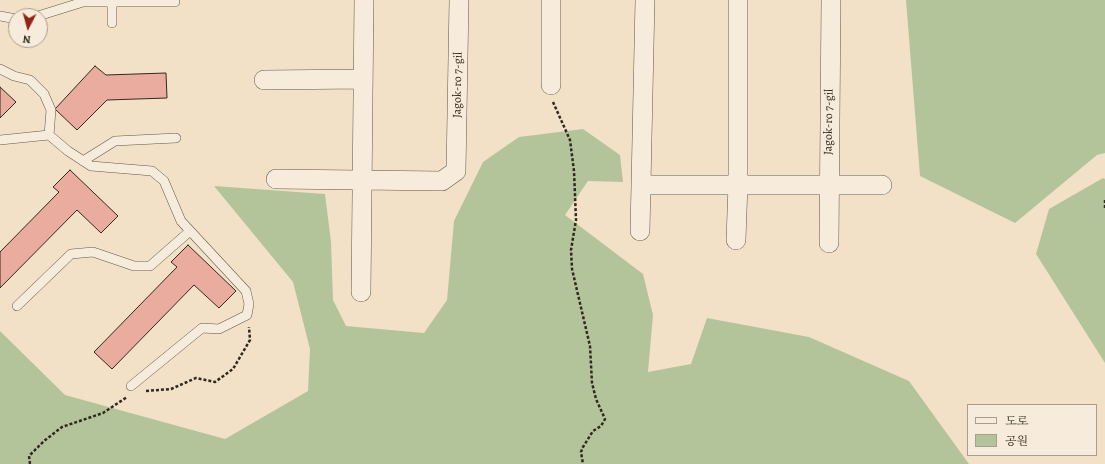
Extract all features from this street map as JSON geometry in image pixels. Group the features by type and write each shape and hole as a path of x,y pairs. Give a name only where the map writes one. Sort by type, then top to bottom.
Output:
{"street":[{"path":"362,292 364,0"},
{"name":"Jagok-ro 7-gil","path":"362,181 442,181 456,171 459,0"},
{"path":"551,0 551,85"},
{"path":"640,231 645,0"},
{"path":"736,240 738,184 738,0"},
{"name":"Jagok-ro 7-gil","path":"829,243 828,185 830,0"},
{"path":"264,80 364,78"},
{"path":"276,179 362,181"},
{"path":"642,185 882,185"}],"lane":[{"path":"48,13 83,2 175,2"},
{"path":"112,2 112,23"},
{"path":"0,69 14,76 30,80 44,94 51,110 50,135"},
{"path":"0,140 50,135 68,151 91,166 152,171 164,181 181,222 246,291 250,304 247,315 219,329 202,328 131,386"},
{"path":"83,161 115,141 176,138"},
{"path":"17,306 71,254 93,252 134,266 150,266 190,231"}],"path":[{"path":"551,85 551,94 556,113 570,140 574,171 576,220 571,250 572,269 590,346 592,383 605,419 601,426 593,431 583,447 581,452 583,464"},
{"path":"1105,200 1105,210"},
{"path":"142,391 171,389 196,378 215,382 233,369 250,340 247,315"},
{"path":"30,464 29,456 44,441 62,427 103,413 129,396"}],"green space":[{"path":"906,0 1105,0 1105,153 1097,155 1015,223 920,176"},
{"path":"583,129 620,155 623,182 588,181 565,215 643,274 653,315 648,372 691,364 707,318 809,337 909,381 969,464 0,464 0,331 65,395 225,439 308,391 310,349 293,282 214,186 325,194 331,242 333,300 346,326 424,333 447,300 454,221 483,162 519,137"},
{"path":"1103,178 1105,179 1105,363 1036,254 1049,209"}],"building":[{"path":"95,66 106,75 166,73 167,98 107,100 77,130 55,109"},
{"path":"0,87 16,102 0,118"},
{"path":"70,170 118,216 101,233 77,210 0,288 0,252 59,192 53,187"},
{"path":"188,245 236,291 219,308 194,285 112,369 94,352 177,267 171,262"}]}
